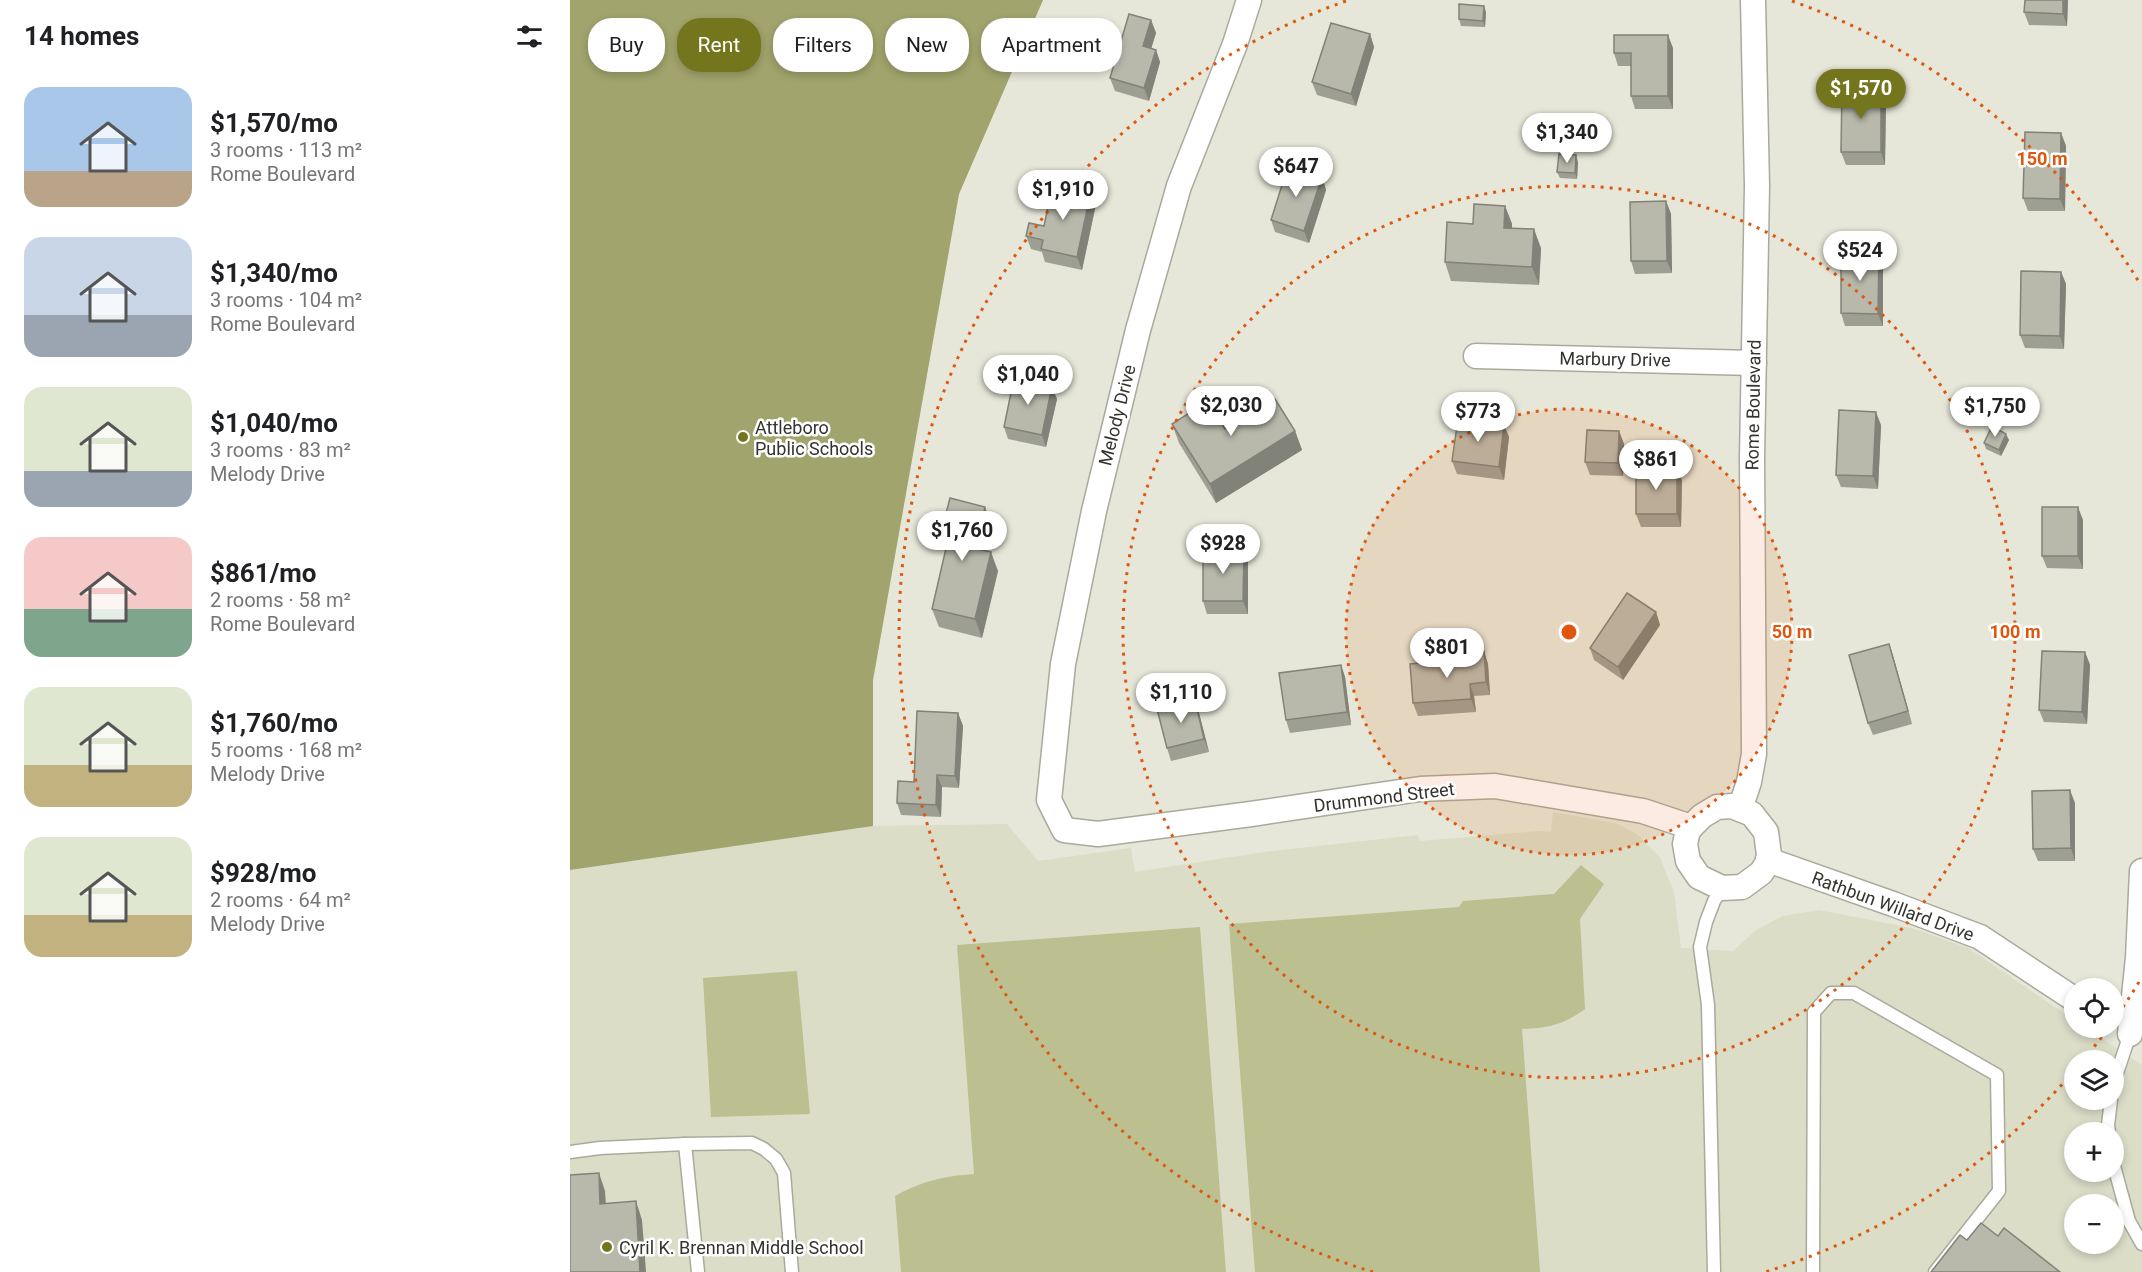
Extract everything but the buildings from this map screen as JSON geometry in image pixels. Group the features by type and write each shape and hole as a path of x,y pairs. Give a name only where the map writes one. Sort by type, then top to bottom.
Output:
{"street":[{"name":"Melody Drive","path":"1075,831 1065,830 1049,800 1063,664 1094,511 1138,330 1179,186 1235,44 1249,0"},
{"name":"Rome Boulevard","path":"1740,809 1749,782 1754,754 1752,576 1757,186 1753,0"},
{"name":"Marbury Drive","path":"1476,356 1754,363"},
{"name":"Drummond Street","path":"1075,831 1098,834 1420,789 1495,786 1643,811 1691,827"},
{"path":"1732,806 1740,809 1752,814 1766,832 1768,860 1761,873 1742,887 1722,888 1700,877 1688,861 1685,844 1688,830 1702,816 1717,807 1732,806"},
{"name":"Rathbun Willard Drive","path":"1768,860 1893,903 1980,937 2064,992"},
{"path":"2128,1034 2138,958 2142,871"}],"lane":[{"path":"1714,1272 1709,1017 1700,947 1706,922 1722,888"},
{"path":"1813,1272 1814,1012 1831,993 1854,993 1997,1075 1999,1191 1935,1272"},
{"path":"2123,1050 2128,1034"},
{"path":"570,1152 600,1148 685,1144 752,1143 764,1149 776,1159 784,1173 792,1272"},
{"path":"685,1144 698,1272"},
{"path":"2118,1182 2129,1221 2142,1244"}],"shaded area":[{"name":"Attleboro Public Schools","path":"570,0 1043,0 1035,18 981,18 981,72 1012,72 959,194 873,680 873,826 1007,824 1038,861 1131,848 1135,872 1264,852 1418,835 1420,841 1551,832 1553,812 1616,823 1638,835 1660,858 1674,892 1681,948 1733,951 1756,930 1783,916 1819,910 1912,928 1968,948 2064,1013 2064,1038 2101,1038 2119,1050 2064,1050 2064,1110 2124,1110 2124,1053 2142,1065 2142,1272 570,1272"}],"green space":[{"path":"570,0 1043,0 1035,18 981,18 981,72 1012,72 959,194 873,680 873,826 570,870"},
{"path":"1581,865 1604,884 1580,919 1585,1009 1555,1025 1522,1029 1540,1272 1255,1272 1229,924 1459,907 1463,901 1554,894"},
{"path":"1200,927 1226,1272 901,1272 895,1196 933,1180 974,1174 957,945"},
{"path":"797,971 810,1114 711,1117 703,978"}],"place":[{"name":"Attleboro Public Schools","path":"743,437"},
{"name":"Cyril K. Brennan Middle School","path":"607,1247"}]}
